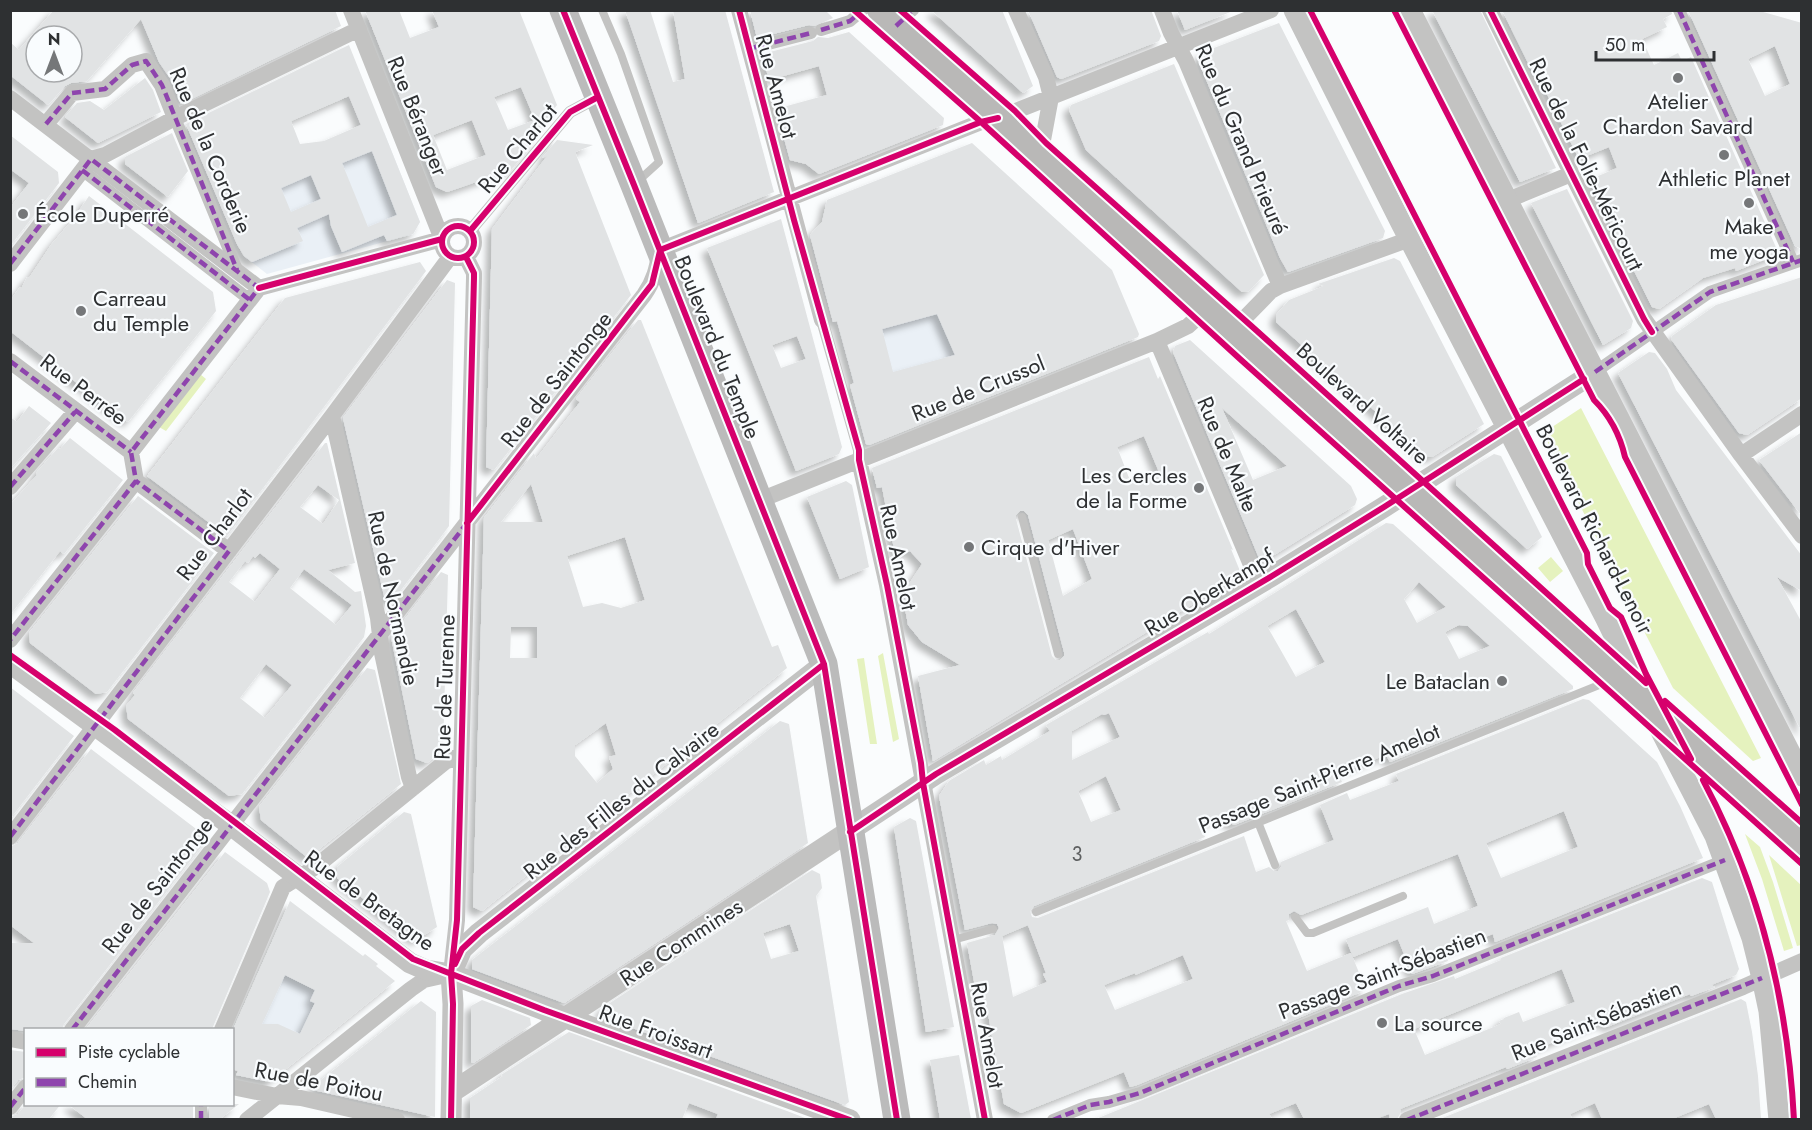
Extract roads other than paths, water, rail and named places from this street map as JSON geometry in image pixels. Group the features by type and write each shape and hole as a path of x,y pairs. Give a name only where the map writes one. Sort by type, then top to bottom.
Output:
{"main road":[{"name":"Boulevard du Temple","path":"563,10 824,664 897,1119"},
{"name":"Boulevard Voltaire","path":"896,16 1033,150 1802,844"}],"street":[{"name":"Rue Béranger","path":"351,10 442,239"},
{"name":"Rue Amelot","path":"739,10 859,450 859,460 887,585 921,763 985,1119"},
{"path":"748,49 850,21 863,10"},
{"path":"1016,10 1046,77 1051,97 1043,140 1033,150"},
{"name":"Rue du Grand Prieuré","path":"1162,10 1186,61 1280,286"},
{"path":"660,250 1271,10"},
{"name":"Boulevard Richard-Lenoir","path":"1294,10 1715,836 1752,938 1762,978 1770,1019 1779,1119"},
{"path":"1410,10 1802,776"},
{"name":"Rue de la Folie-Méricourt","path":"1490,10 1644,319 1740,455 1802,536"},
{"path":"1679,10 1797,261"},
{"path":"10,264 86,164 359,29"},
{"name":"Rue de la Corderie","path":"46,124 72,93 105,89 132,65 146,61 162,85 238,273"},
{"name":"Rue Charlot","path":"470,231 570,112 598,97"},
{"path":"10,98 46,124 86,164 254,294"},
{"path":"86,164 238,273 254,294"},
{"path":"1508,200 1571,174"},
{"path":"461,226 470,231 474,240 473,250 458,257 443,249 442,239 451,227 461,226"},
{"path":"229,551 135,482 131,453 254,294 442,239"},
{"path":"1233,330 1271,291 1280,286 1410,239"},
{"name":"Rue de Saintonge","path":"73,1028 648,290 656,271 660,250"},
{"name":"Rue Charlot","path":"10,837 332,416 458,257"},
{"name":"Rue de Turenne","path":"451,1119 453,1004 451,974 457,920 474,273 458,257"},
{"name":"Rue Oberkampf","path":"850,832 923,783 1259,584 1410,490 1595,372 1710,292 1797,261"},
{"name":"Rue de Crussol","path":"760,500 859,460 995,410 1157,341 1188,326 1208,308"},
{"name":"Rue de Malte","path":"1157,341 1259,584"},
{"name":"Rue Perrée","path":"10,361 131,453"},
{"path":"10,487 75,412"},
{"path":"1740,455 1802,414"},
{"name":"Rue de Normandie","path":"332,416 378,618 382,652 413,788"},
{"path":"10,640 135,482"},
{"name":"Rue de Bretagne","path":"10,663 232,826 410,963 426,970 451,974"},
{"name":"Rue des Filles du Calvaire","path":"451,974 462,950 479,933 824,664"},
{"path":"222,1028 283,887 314,868 445,762 460,755"},
{"name":"Rue Commines","path":"452,1092 850,832"},
{"name":"Passage Saint-Sébastien","path":"1053,1119 1090,1105 1140,1093 1400,986 1433,976 1725,860"},
{"name":"Rue Saint-Sébastien","path":"1407,1119 1802,961"},
{"path":"247,1119 411,989 424,980 451,974"},
{"name":"Rue Froissart","path":"451,974 566,1018 850,1119"},
{"name":"Rue de Poitou","path":"234,1087 301,1098 397,1119"},
{"path":"10,1107 24,1090"}],"lane":[{"path":"602,10 621,54 659,162 634,184"},
{"path":"1022,517 1058,654"},
{"name":"Passage Saint-Pierre Amelot","path":"1036,912 1617,678"},
{"path":"1258,822 1275,865"},
{"path":"1295,917 1307,933 1313,933 1402,896"},
{"path":"953,940 993,929"}],"place":[{"name":"Atelier Chardon Savard","path":"1678,78"},
{"name":"Athletic Planet","path":"1724,155"},
{"name":"Make me yoga","path":"1749,203"},
{"name":"École Duperré","path":"23,214"},
{"name":"Carreau du Temple","path":"81,311"},
{"name":"Les Cercles de la Forme","path":"1199,488"},
{"name":"Cirque d'Hiver","path":"969,547"},
{"name":"Le Bataclan","path":"1502,681"},
{"name":"La source","path":"1382,1023"}]}
